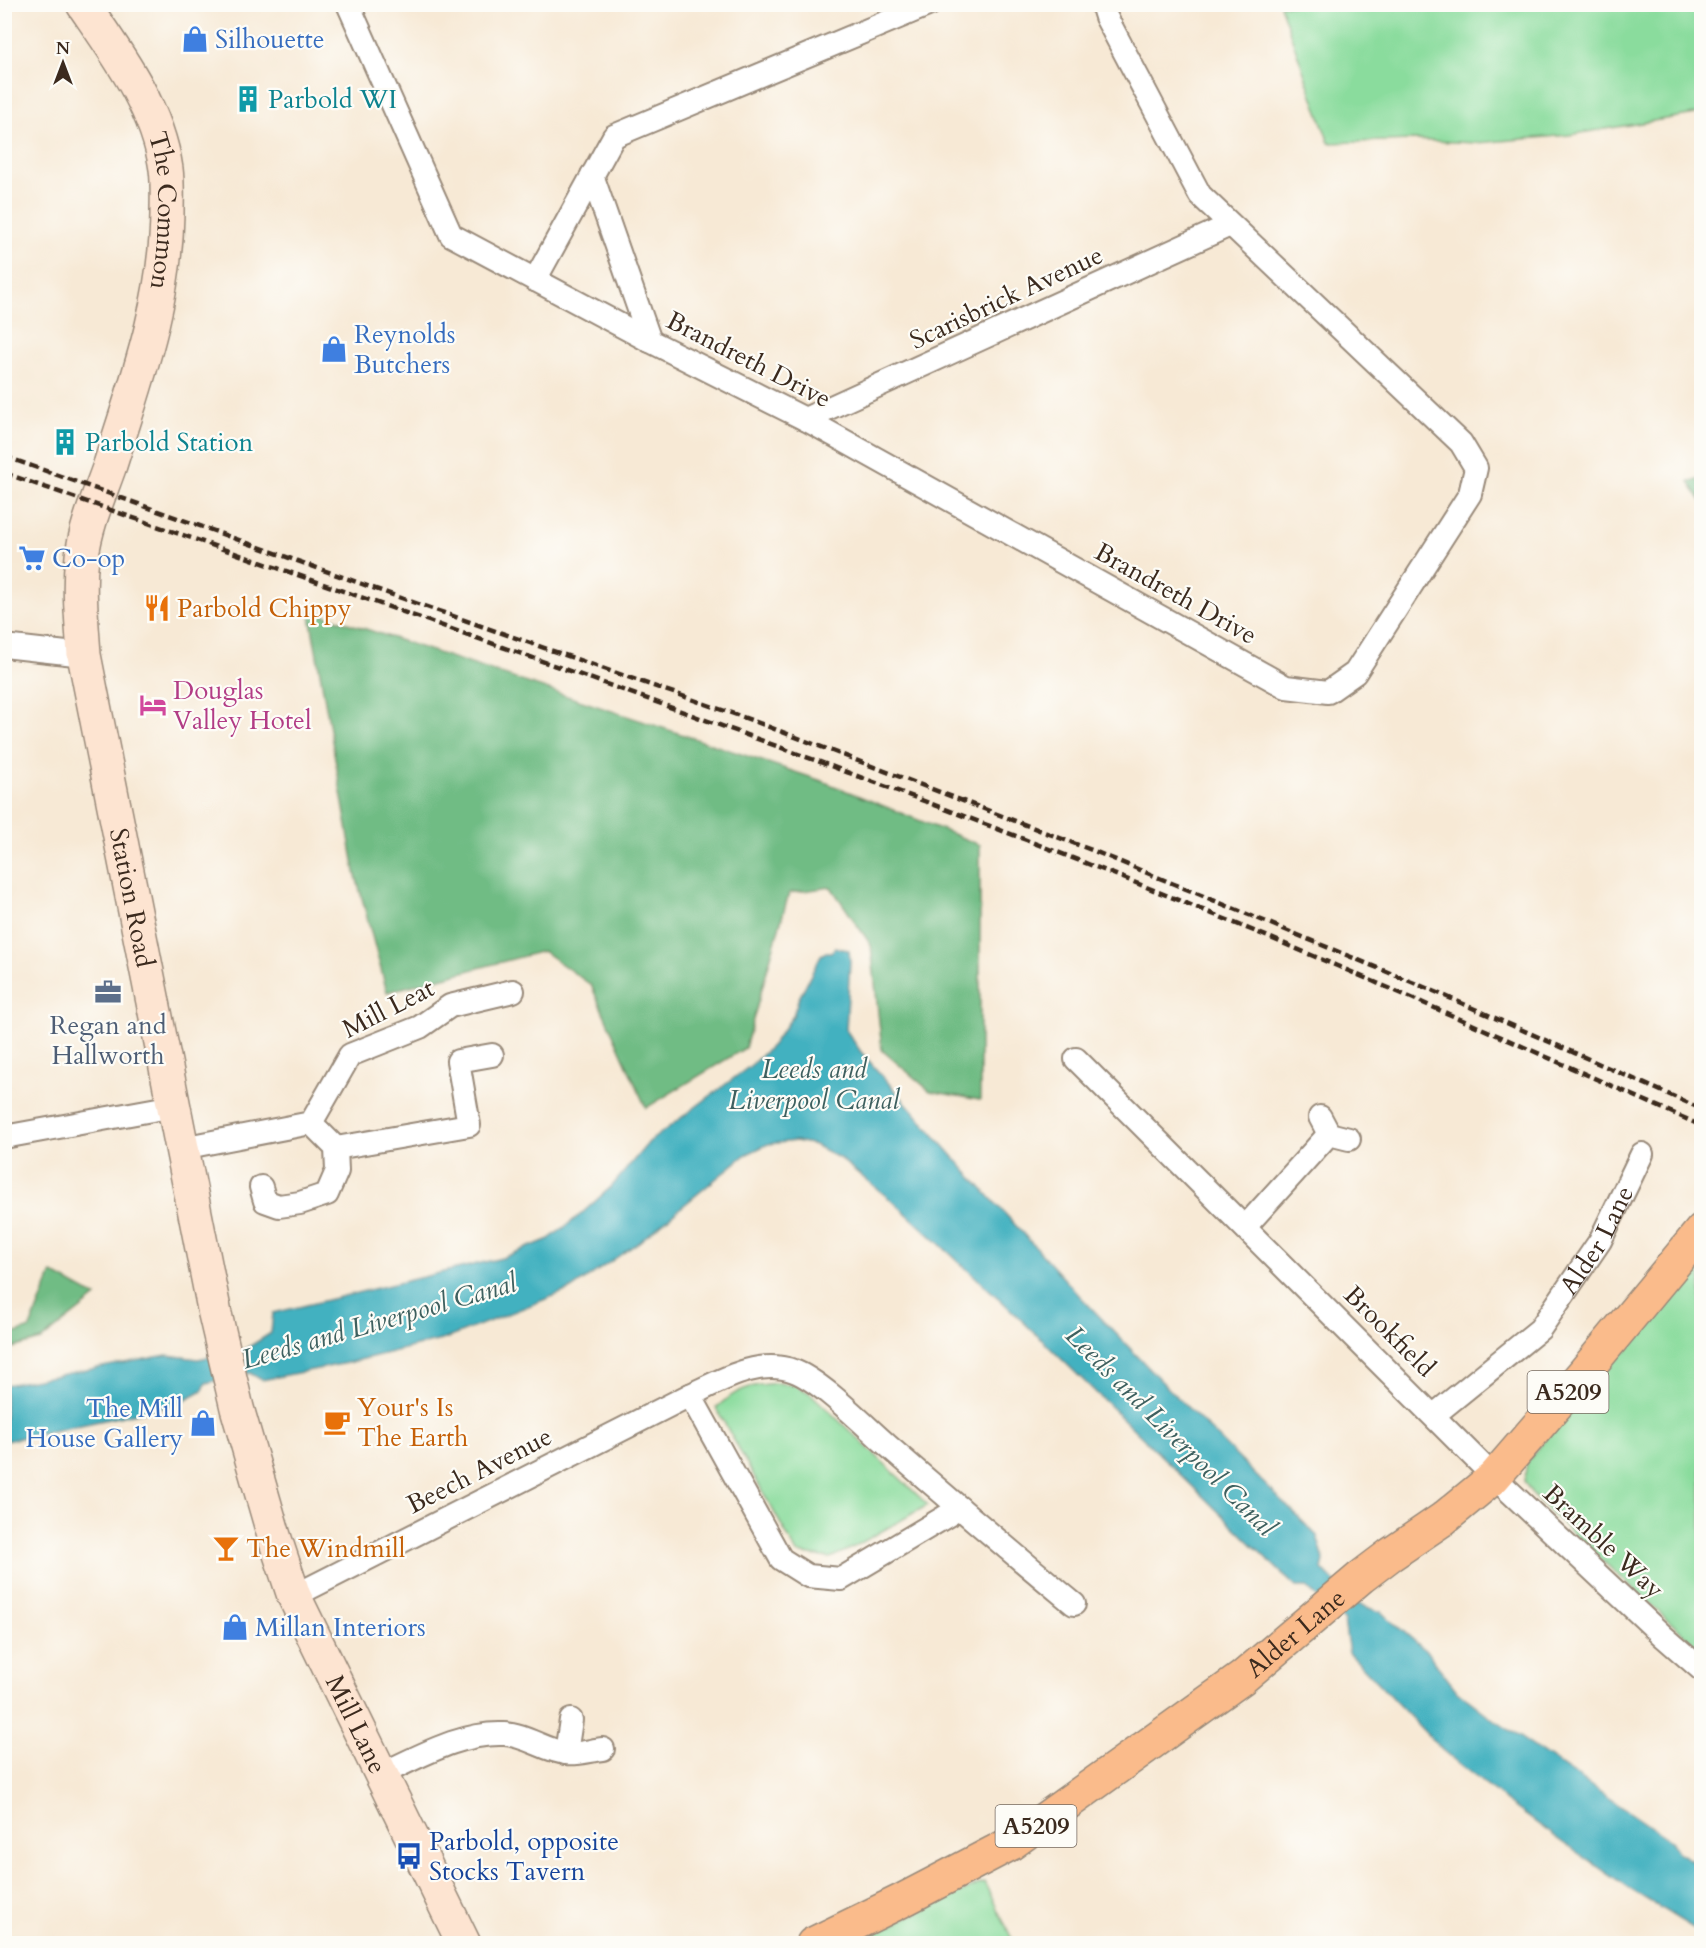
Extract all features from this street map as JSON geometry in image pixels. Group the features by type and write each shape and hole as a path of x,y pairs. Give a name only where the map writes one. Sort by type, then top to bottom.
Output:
{"highway":[{"name":"Alder Lane","path":"813,1944 1010,1844 1242,1678 1304,1628 1361,1577 1443,1519 1494,1477 1582,1375 1701,1230"}],"street":[{"name":"The Common","path":"83,4 138,87 154,126 166,169 166,248 161,287 148,342 109,467"},
{"name":"Brandreth Drive","path":"348,4 451,235 805,420 1286,687 1328,692 1355,672 1470,494 1476,468 1461,443 1200,195 1106,16 1102,4"},
{"path":"535,280 614,136 930,4"},
{"path":"592,175 650,341"},
{"name":"Scarisbrick Avenue","path":"805,420 1230,225"},
{"name":"Station Road","path":"109,467 82,554 80,596 84,655 218,1327"},
{"path":"4,646 84,655"},
{"name":"Mill Leat","path":"311,1123 350,1055 420,1027 450,1006 513,991"},
{"path":"336,1148 469,1125 458,1061 492,1055"},
{"name":"Brookfield","path":"1076,1059 1494,1477"},
{"path":"4,1137 174,1106"},
{"path":"182,1148 311,1123 336,1148 337,1171 327,1194 300,1203 279,1206 265,1201 261,1187"},
{"path":"1245,1227 1333,1130"},
{"name":"Alder Lane","path":"1434,1415 1540,1329 1600,1241 1642,1154"},
{"name":"Mill Lane","path":"218,1327 237,1408 276,1545 294,1596 464,1944"},
{"name":"Beech Avenue","path":"294,1596 690,1395 737,1374 763,1366 794,1371 822,1388 1074,1604"},
{"path":"690,1395 781,1559 808,1576 841,1579 960,1508"},
{"name":"Bramble Way","path":"1494,1477 1701,1670"},
{"path":"566,1753 572,1720"},
{"path":"381,1774 445,1746 483,1736 505,1734 524,1738 566,1753 603,1749"}],"green space":[{"path":"1280,5 1701,5 1701,113 1569,135 1477,143 1412,140 1329,143"},
{"path":"1701,477 1701,501 1689,482"},
{"path":"309,610 822,781 980,845 980,1100 930,1091 882,1050 871,945 831,887 789,893 745,1048 646,1108 591,985 543,951 387,992 355,872"},
{"path":"1701,1246 1701,1650 1534,1497 1524,1481 1527,1462"},
{"path":"52,1273 96,1297 41,1340 5,1350 5,1337 30,1328"},
{"path":"777,1383 794,1385 810,1393 928,1505 830,1558 797,1553 716,1408 730,1396 744,1389"},
{"path":"984,1882 1014,1943 850,1944"}],"water":[{"name":"Leeds and Liverpool Canal","path":"835,948 849,950 846,1030 861,1052 1078,1294 1168,1388 1317,1536 1324,1560 1322,1569 1355,1603 1381,1612 1427,1652 1457,1691 1493,1719 1670,1840 1677,1852 1701,1866 1701,1933 1630,1889 1571,1848 1498,1795 1442,1750 1349,1653 1344,1621 1306,1587 1296,1587 1007,1306 896,1204 839,1158 815,1145 796,1141 768,1144 745,1155 639,1242 571,1289 445,1339 347,1363 262,1380 250,1373 206,1383 203,1390 175,1405 5,1441 5,1385 167,1355 198,1359 244,1350 271,1333 273,1313 502,1258 549,1239 612,1186 649,1142 750,1066 772,1045 793,1016 798,1000 821,955"}],"railway":[{"path":"4,456 751,720 1094,851 1436,992 1702,1109"},
{"path":"4,473 548,663 954,812 1319,958 1702,1126"}],"place":[{"name":"Silhouette","path":"195,39"},
{"name":"Parbold WI","path":"248,99"},
{"name":"Reynolds Butchers","path":"334,349"},
{"name":"Parbold Station","path":"65,442"},
{"name":"Co-op","path":"32,558"},
{"name":"Parbold Chippy","path":"157,608"},
{"name":"Douglas Valley Hotel","path":"153,705"},
{"name":"Regan and Hallworth","path":"108,992"},
{"name":"Your's Is The Earth","path":"337,1422"},
{"name":"The Mill House Gallery","path":"203,1423"},
{"name":"The Windmill","path":"226,1548"},
{"name":"Millan Interiors","path":"235,1627"},
{"name":"Parbold, opposite Stocks Tavern","path":"409,1856"}]}
